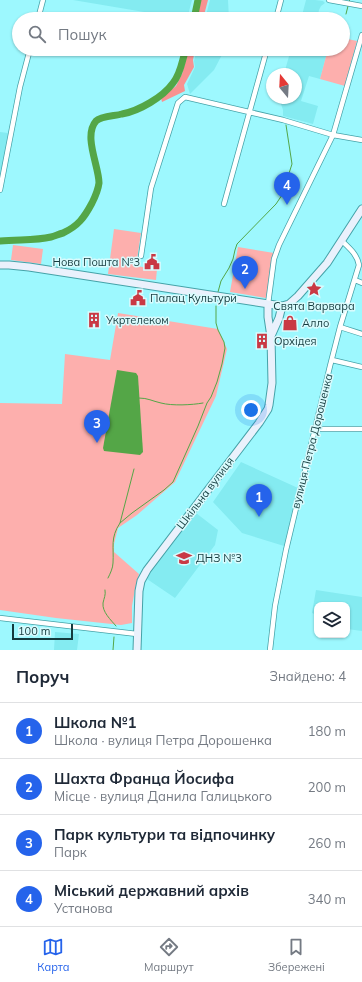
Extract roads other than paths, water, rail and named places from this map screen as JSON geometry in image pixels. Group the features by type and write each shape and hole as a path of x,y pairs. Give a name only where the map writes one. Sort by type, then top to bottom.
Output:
{"street":[{"path":"40,12 43,0"},
{"path":"278,12 281,0"},
{"path":"330,0 362,6"},
{"path":"268,304 274,258 278,245 334,135 362,35"},
{"path":"0,190 20,87 28,56"},
{"path":"224,204 265,56"},
{"path":"141,256 151,188 178,103 186,97 283,120 334,135 362,140"},
{"path":"0,265 52,270 282,306 289,304 298,296 327,262 362,209"},
{"name":"вулиця Петра Дорошенка","path":"270,650 275,606 281,574 340,327 359,265 353,252 342,241"},
{"path":"355,280 362,283"},
{"name":"Шкільна вулиця","path":"136,650 139,591 141,581 147,570 260,423 268,410 272,383 271,337 268,304"},
{"name":"Шкільна вулиця","path":"271,337 282,306"},
{"path":"340,327 362,334"},
{"path":"332,360 362,367"},
{"path":"315,428 362,429"},
{"path":"0,618 137,634"}],"waterway":[{"path":"195,12 198,0"},
{"path":"346,12 348,6"},
{"path":"0,241 51,237 63,233 80,221 93,201 99,183 91,143 92,127 98,119 136,110 157,98 169,88 176,79 184,56"},
{"path":"218,292 221,281 233,259 237,244 276,204 282,195 292,164 286,125"},
{"path":"120,523 173,482 207,403 211,397 217,382 225,348 216,323 216,306"},
{"path":"139,398 145,398 171,405 203,403"},
{"path":"108,578 113,565 113,543 115,533 120,523 134,469"},
{"path":"105,590 103,603 104,610 116,626"},
{"path":"113,650 114,637"}],"place":[{"name":"Міський державний архів","path":"287,205"},
{"name":"Нова Пошта №3","path":"152,262"},
{"name":"Шахта Франца Йосифа","path":"245,289"},
{"name":"Свята Варвара","path":"314,289"},
{"name":"Палац Культури","path":"138,298"},
{"name":"Укртелеком","path":"94,320"},
{"name":"Алло","path":"290,323"},
{"name":"Орхідея","path":"262,341"},
{"name":"Парк культури та відпочинку","path":"97,443"},
{"name":"Школа №1","path":"259,517"},
{"name":"ДНЗ №3","path":"184,558"}]}
